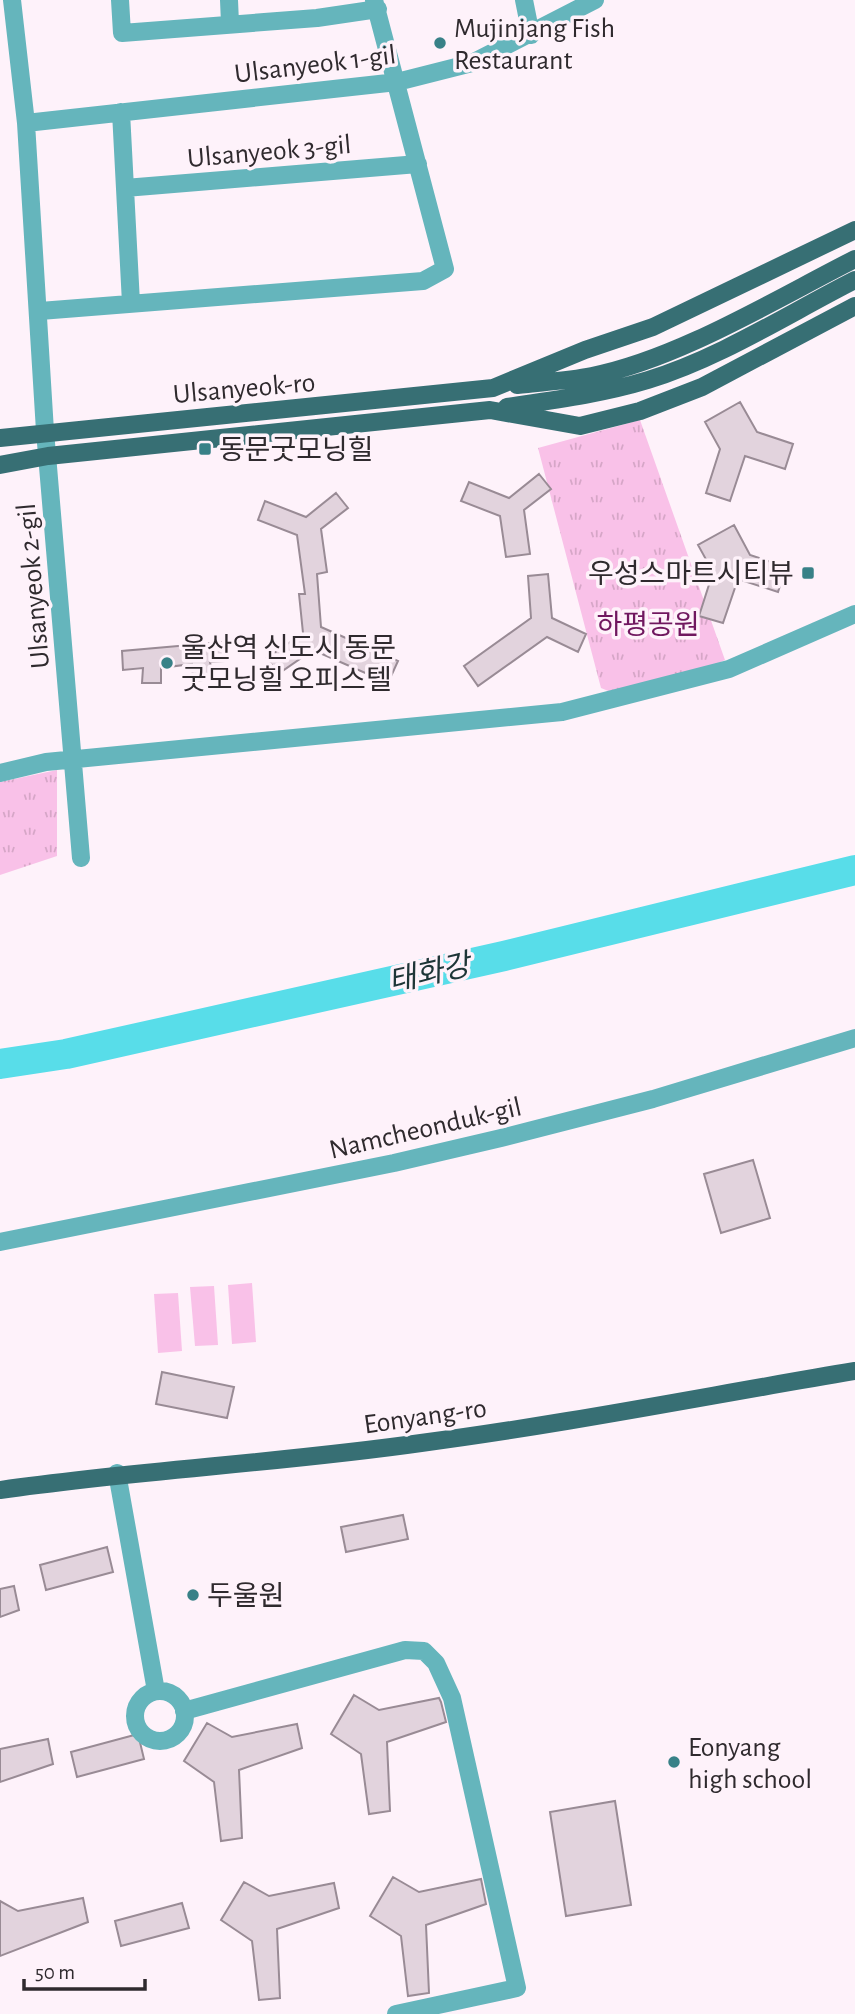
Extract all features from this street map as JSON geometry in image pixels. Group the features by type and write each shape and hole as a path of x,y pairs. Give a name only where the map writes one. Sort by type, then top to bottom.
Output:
{"main road":[{"name":"Ulsanyeok-ro","path":"492,388 586,350 653,327 855,230"},
{"name":"Ulsanyeok-ro","path":"0,438 46,431 593,376 645,360 697,338 855,259"},
{"name":"Ulsanyeok-ro","path":"0,465 48,456 490,410 596,394 651,379 705,357 855,280"},
{"name":"Ulsanyeok-ro","path":"490,410 580,426 640,411 702,387 855,306"},
{"name":"Eonyang-ro","path":"0,1490 117,1473 262,1464 424,1443 855,1371"}],"street":[{"name":"Ulsanyeok 2-gil","path":"12,0 26,123 46,431 81,858"},
{"path":"40,311 423,281 445,269 376,5 317,18 122,33 120,0"},
{"path":"229,0 230,23"},
{"path":"524,0 531,35"},
{"name":"Ulsanyeok 1-gil","path":"26,123 397,82 472,63 595,0"},
{"path":"121,112 131,303"},
{"name":"Ulsanyeok 3-gil","path":"125,188 418,164"},
{"path":"0,773 72,760 562,712 729,669 855,614"},
{"name":"Namcheonduk-gil","path":"0,1242 394,1163 501,1138 653,1099 855,1038"},
{"path":"117,1473 156,1691"},
{"path":"184,1711 405,1650 424,1651 436,1663 452,1698 517,1988 396,2014"},
{"path":"156,1691 172,1694 184,1711 184,1723 173,1737 158,1741 143,1735 135,1721 135,1713 142,1699 156,1691"}],"green space":[{"name":"하평공원","path":"640,420 725,660 679,682 623,697 601,688 538,448"},
{"path":"57,770 57,856 0,875 0,782"},
{"path":"252,1283 256,1342 232,1344 228,1285"},
{"path":"214,1286 218,1345 195,1346 190,1287"},
{"path":"178,1293 182,1351 158,1353 154,1294"}],"building":[{"path":"740,402 757,432 793,444 785,469 745,456 730,501 706,493 720,449 705,422"},
{"path":"539,474 551,489 524,510 530,554 506,557 500,516 461,501 469,482 509,498"},
{"path":"336,493 348,508 321,529 327,572 317,574 321,627 398,661 388,683 313,650 278,674 267,658 303,633 299,594 305,594 297,535 258,520 265,501 306,517"},
{"path":"734,525 750,555 786,567 778,592 738,579 723,623 699,616 713,572 698,545"},
{"path":"548,574 552,618 586,634 578,652 547,637 478,686 464,666 531,618 528,576"},
{"name":"울산역 신도시 동문 굿모닝힐 오피스텔","path":"223,642 224,661 210,662 213,679 193,681 192,664 161,668 161,683 142,683 143,668 123,670 122,651"},
{"path":"753,1160 770,1218 721,1233 704,1174"},
{"path":"162,1372 234,1387 227,1418 156,1404"},
{"path":"403,1515 408,1539 346,1552 341,1527"},
{"path":"107,1547 113,1572 46,1590 40,1565"},
{"path":"14,1586 19,1610 0,1617 0,1589"},
{"path":"354,1695 379,1710 439,1698 441,1702 446,1722 387,1742 390,1811 369,1814 361,1754 331,1734"},
{"path":"207,1723 232,1737 297,1724 302,1748 239,1770 242,1838 221,1841 214,1782 184,1761"},
{"path":"138,1734 144,1759 77,1777 71,1752"},
{"path":"48,1739 53,1764 0,1782 0,1749"},
{"path":"615,1801 631,1905 566,1916 550,1812"},
{"path":"393,1877 419,1892 481,1879 486,1904 426,1925 429,1993 408,1996 401,1936 370,1916"},
{"path":"244,1882 269,1896 334,1883 339,1908 277,1929 280,1998 259,2000 252,1941 221,1920"},
{"path":"83,1898 88,1922 0,1956 0,1901 18,1911"},
{"path":"182,1903 189,1928 121,1946 115,1921"}],"waterway":[{"name":"태화강","path":"0,1064 66,1054 504,956 855,870"}],"place":[{"name":"Mujinjang Fish Restaurant","path":"440,43"},
{"name":"동문굿모닝힐","path":"205,449"},
{"name":"우성스마트시티뷰","path":"808,573"},
{"name":"울산역 신도시 동문 굿모닝힐 오피스텔","path":"167,663"},
{"name":"두울원","path":"193,1595"},
{"name":"Eonyang high school","path":"674,1762"}]}
